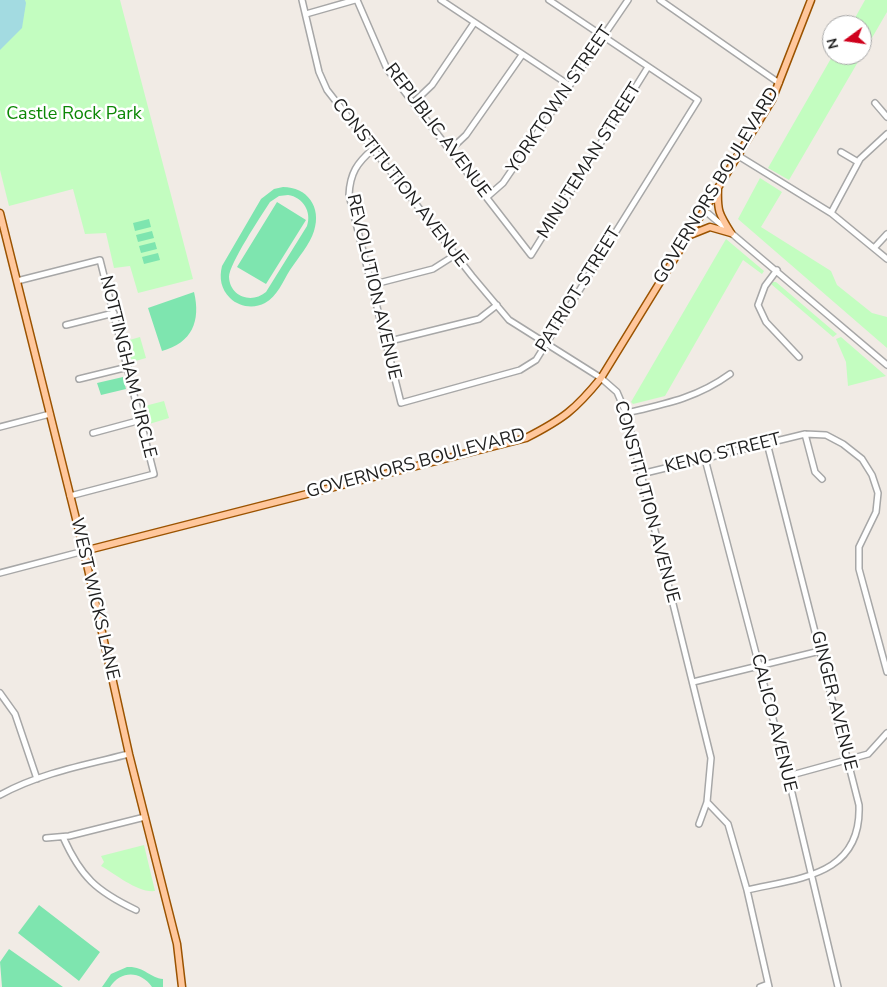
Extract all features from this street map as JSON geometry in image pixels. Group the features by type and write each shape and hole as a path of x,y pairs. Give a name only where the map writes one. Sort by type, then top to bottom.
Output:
{"main road":[{"name":"GOVERNORS BOULEVARD","path":"84,551 526,438 560,421 580,403 601,378 772,100 811,0"},
{"path":"718,188 718,214 731,233"},
{"name":"WEST WICKS LANE","path":"0,213 84,551 129,754 176,944 182,987"},
{"path":"688,236 710,227 731,233"}],"street":[{"name":"CONSTITUTION AVENUE","path":"302,0 320,72 327,90 455,254 510,320 601,378 617,392 626,414 711,758 707,802 699,824"},
{"path":"306,14 356,0"},
{"name":"REPUBLIC AVENUE","path":"356,0 387,69 531,255"},
{"path":"441,0 569,85"},
{"path":"549,0 648,67"},
{"name":"YORKTOWN STREET","path":"487,197 503,183 628,0"},
{"path":"660,0 779,83"},
{"path":"413,103 432,85 474,22"},
{"path":"450,150 466,136 522,55"},
{"name":"PATRIOT STREET","path":"401,403 520,370 536,360 698,100 648,67"},
{"name":"MINUTEMAN STREET","path":"531,255 648,67"},
{"path":"875,103 887,117"},
{"path":"831,212 858,162 875,142 887,134"},
{"name":"REVOLUTION AVENUE","path":"373,149 359,161 350,176 348,195 401,403"},
{"path":"841,152 858,162"},
{"path":"738,154 831,212 887,259"},
{"path":"704,210 887,365"},
{"path":"875,247 887,234"},
{"path":"372,286 432,269 455,254"},
{"name":"NOTTINGHAM CIRCLE","path":"17,280 100,260 128,367 154,474 70,496"},
{"path":"777,270 765,286 758,305 766,322 799,357"},
{"path":"386,342 479,319 497,306"},
{"path":"66,326 114,313"},
{"path":"79,379 128,367"},
{"path":"626,414 691,397 711,388 730,374"},
{"path":"0,427 50,414"},
{"path":"93,433 141,420"},
{"path":"805,434 815,472 822,479"},
{"name":"KENO STREET","path":"641,474 805,434 826,435 843,444 862,459 872,475 878,493 876,512 858,547 859,569 887,672"},
{"name":"GINGER AVENUE","path":"746,890 811,876 835,865 856,835 860,821 859,805 767,443"},
{"name":"CALICO AVENUE","path":"705,459 788,776 838,987"},
{"path":"0,573 84,551"},
{"path":"693,682 820,651"},
{"path":"0,693 15,714 36,779"},
{"path":"788,776 868,754 887,733"},
{"path":"0,795 36,779 129,754"},
{"path":"707,802 728,824 746,890 768,986 760,987"},
{"path":"46,838 63,837 145,817"},
{"path":"63,837 75,864 90,883 118,902 136,910"}],"green space":[{"name":"Castle Rock Park","path":"0,0 120,0 193,279 138,293 130,266 114,268 106,233 85,234 73,189 9,206 0,170"},
{"path":"865,0 887,0 887,12 872,38 872,15 857,15"},
{"path":"827,65 856,65 789,180 768,168"},
{"path":"760,178 782,192 761,227 831,271 837,285 872,313 887,317 887,348 738,219"},
{"path":"283,187 299,190 310,200 316,214 314,231 307,246 273,297 261,305 242,305 230,298 225,291 221,279 222,266 261,199 274,189","holes":["279,196 293,196 305,206 308,216 307,226 266,292 254,298 237,294 230,284 229,277 234,262 246,240 270,202"]},
{"path":"277,202 306,220 266,284 237,267"},
{"path":"149,219 151,227 135,231 133,223"},
{"path":"152,231 154,238 138,242 136,235"},
{"path":"726,239 764,271 762,274 743,260 665,396 633,404 631,402"},
{"path":"155,242 157,249 141,253 139,246"},
{"path":"158,253 160,260 144,264 142,257"},
{"path":"776,282 837,334 833,337 771,284"},
{"path":"194,292 196,312 192,329 181,342 162,351 148,308"},
{"path":"140,337 146,358 132,362 126,341"},
{"path":"841,337 886,376 848,386 846,362 836,339"},
{"path":"123,377 126,389 101,395 97,383"},
{"path":"164,401 169,418 146,425 141,407"},
{"path":"144,845 155,891 148,891 134,886 101,866 104,862 101,856"},
{"path":"39,905 100,952 79,981 18,933"},
{"path":"9,949 63,987 2,987 0,962"},
{"path":"127,967 138,968 154,977 163,979 163,987 152,987 137,975 125,975 115,981 110,987 102,987 111,974"}],"water":[{"path":"0,0 25,0 26,3 22,28 0,50"}]}
